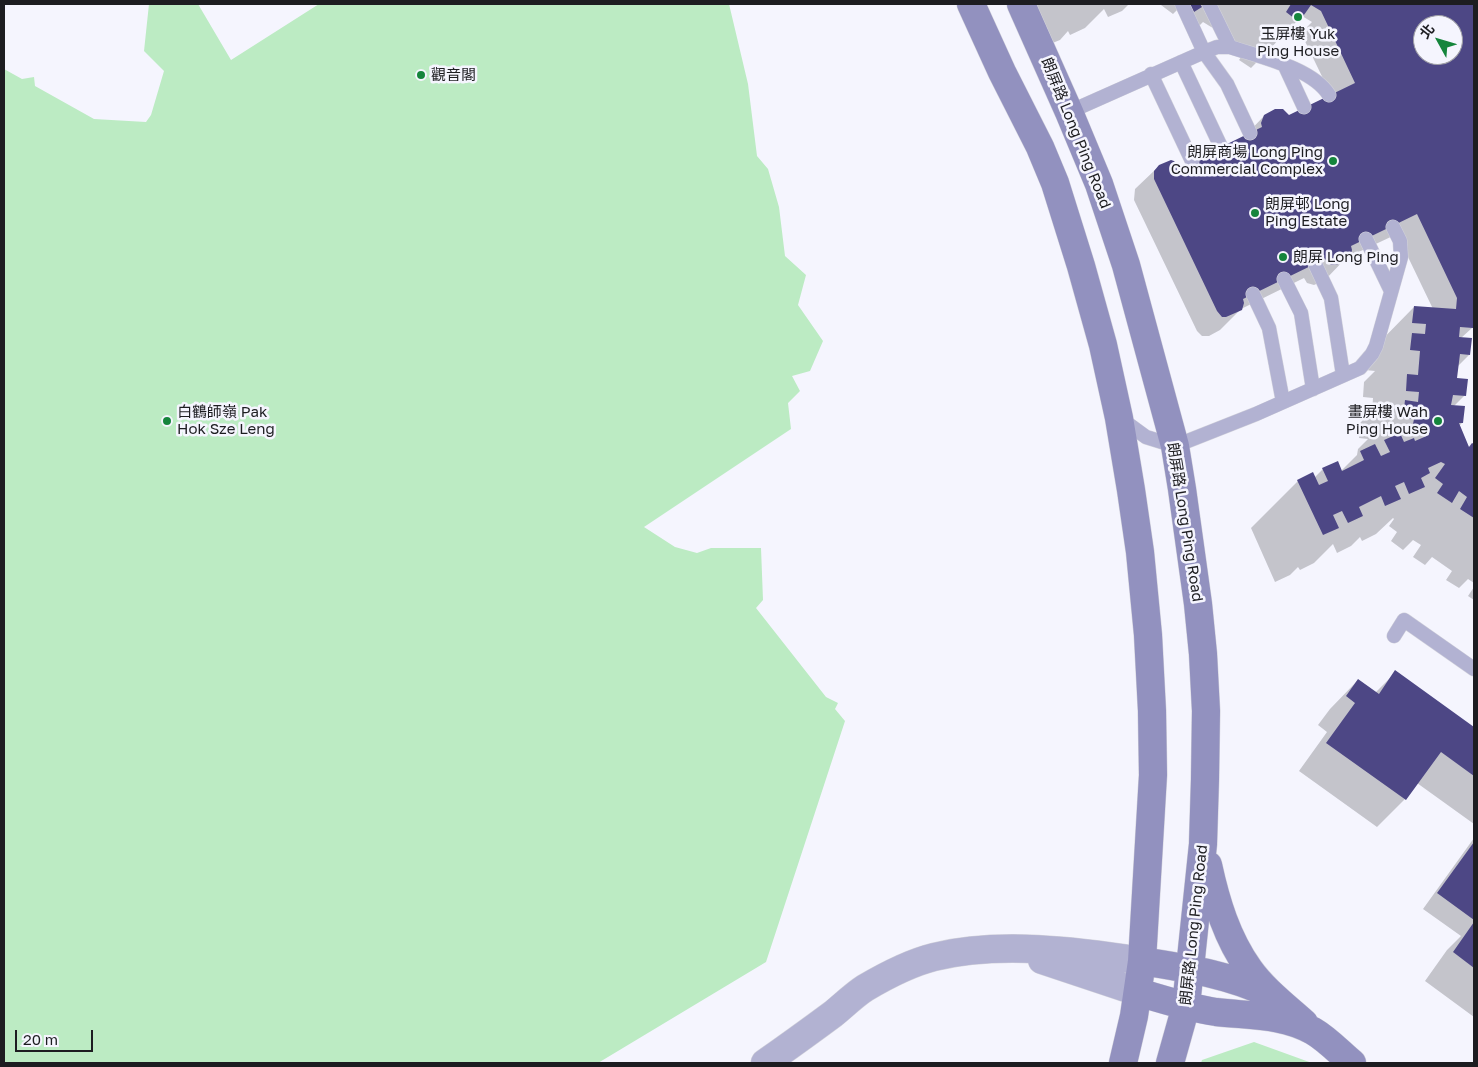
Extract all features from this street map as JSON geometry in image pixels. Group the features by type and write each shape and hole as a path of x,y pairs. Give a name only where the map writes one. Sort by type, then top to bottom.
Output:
{"main road":[{"path":"971,4 1002,72 1040,147 1055,183 1082,266 1119,418 1140,552 1148,635 1153,775 1142,961 1134,1016 1123,1063"},
{"name":"朗屏路 Long Ping Road","path":"1021,4 1070,112 1099,184 1126,265 1175,446 1198,604 1206,711 1203,844 1186,1006 1170,1063"},
{"path":"1040,147 1053,128 1070,112"},
{"path":"1203,844 1213,892 1227,930 1250,970 1275,997 1352,1063"},
{"path":"1142,961 1191,970 1249,985 1275,997"},
{"path":"1138,992 1186,1006 1216,1012 1268,1016 1291,1021 1314,1032"}],"street":[{"path":"765,1063 796,1042 863,989 897,970 933,958 971,950 1009,950 1082,952 1142,961"},
{"path":"1009,950 1138,992"}],"lane":[{"path":"1182,4 1204,52 1227,84 1250,133"},
{"path":"1209,4 1230,47"},
{"path":"1070,112 1151,74 1217,47 1230,47 1286,66 1314,78 1325,88 1329,95"},
{"path":"1181,62 1221,147"},
{"path":"1286,66 1304,106"},
{"path":"1151,74 1192,161"},
{"path":"1119,418 1146,437 1175,446 1360,368 1376,346 1401,257 1400,241 1393,227"},
{"path":"1366,239 1391,291"},
{"path":"1315,264 1331,298 1343,375"},
{"path":"1284,279 1301,313 1313,389"},
{"path":"1253,294 1269,328 1282,402"},
{"path":"1394,636 1404,620 1474,669"}],"green space":[{"path":"149,4 198,4 231,60 319,4 729,4 748,84 757,156 768,169 779,207 785,256 806,275 798,305 823,341 810,371 792,376 800,391 788,403 791,429 644,527 675,547 697,553 711,548 761,548 763,600 756,608 826,697 838,703 835,709 845,721 766,962 598,1063 4,1063 4,69 22,79 34,77 35,86 94,119 146,122 151,115 164,71 144,51"},
{"path":"1254,1042 1312,1063 1201,1063 1202,1060"}],"building":[{"path":"1190,4 1200,4 1202,7 1194,12"},
{"name":"朗屏商場 Long Ping Commercial Complex","path":"1291,4 1474,4 1474,316 1473,328 1460,327 1459,337 1472,338 1470,355 1460,354 1457,378 1468,379 1466,396 1453,395 1451,405 1465,406 1463,423 1459,423 1469,447 1472,443 1474,444 1474,518 1460,509 1467,497 1459,491 1452,503 1437,493 1443,484 1435,478 1445,464 1441,462 1428,468 1430,473 1421,478 1425,487 1409,494 1404,482 1395,486 1401,499 1385,506 1381,496 1359,507 1363,516 1348,523 1342,511 1333,515 1339,528 1323,535 1297,480 1313,472 1319,485 1328,481 1322,468 1338,461 1342,471 1364,460 1360,451 1375,444 1381,456 1390,452 1384,440 1400,433 1404,442 1414,438 1415,441 1429,435 1429,430 1412,429 1414,419 1403,418 1405,400 1418,402 1419,392 1406,391 1407,374 1418,375 1420,351 1410,350 1412,333 1425,334 1426,324 1412,323 1414,306 1456,309 1457,298 1417,214 1351,246 1350,258 1339,264 1331,265 1325,259 1243,299 1242,310 1222,317 1217,311 1154,179 1154,171 1159,165 1171,160 1180,167 1262,127 1261,123 1264,115 1275,109 1283,109 1289,115 1355,83 1321,11 1311,5 1299,22 1286,12"},
{"path":"1395,670 1474,727 1474,776 1441,752 1406,800 1326,743 1355,703 1346,696 1358,679 1379,694"},
{"path":"1474,842 1474,920 1437,893"},
{"path":"1474,922 1474,968 1453,952"}],"place":[{"name":"玉屏樓 Yuk Ping House","path":"1298,17"},
{"name":"觀音閣","path":"421,75"},
{"name":"朗屏商場 Long Ping Commercial Complex","path":"1333,161"},
{"name":"朗屏邨 Long Ping Estate","path":"1255,213"},
{"name":"朗屏 Long Ping","path":"1283,257"},
{"name":"白鶴師嶺 Pak Hok Sze Leng","path":"167,421"},
{"name":"畫屏樓 Wah Ping House","path":"1438,421"}]}
